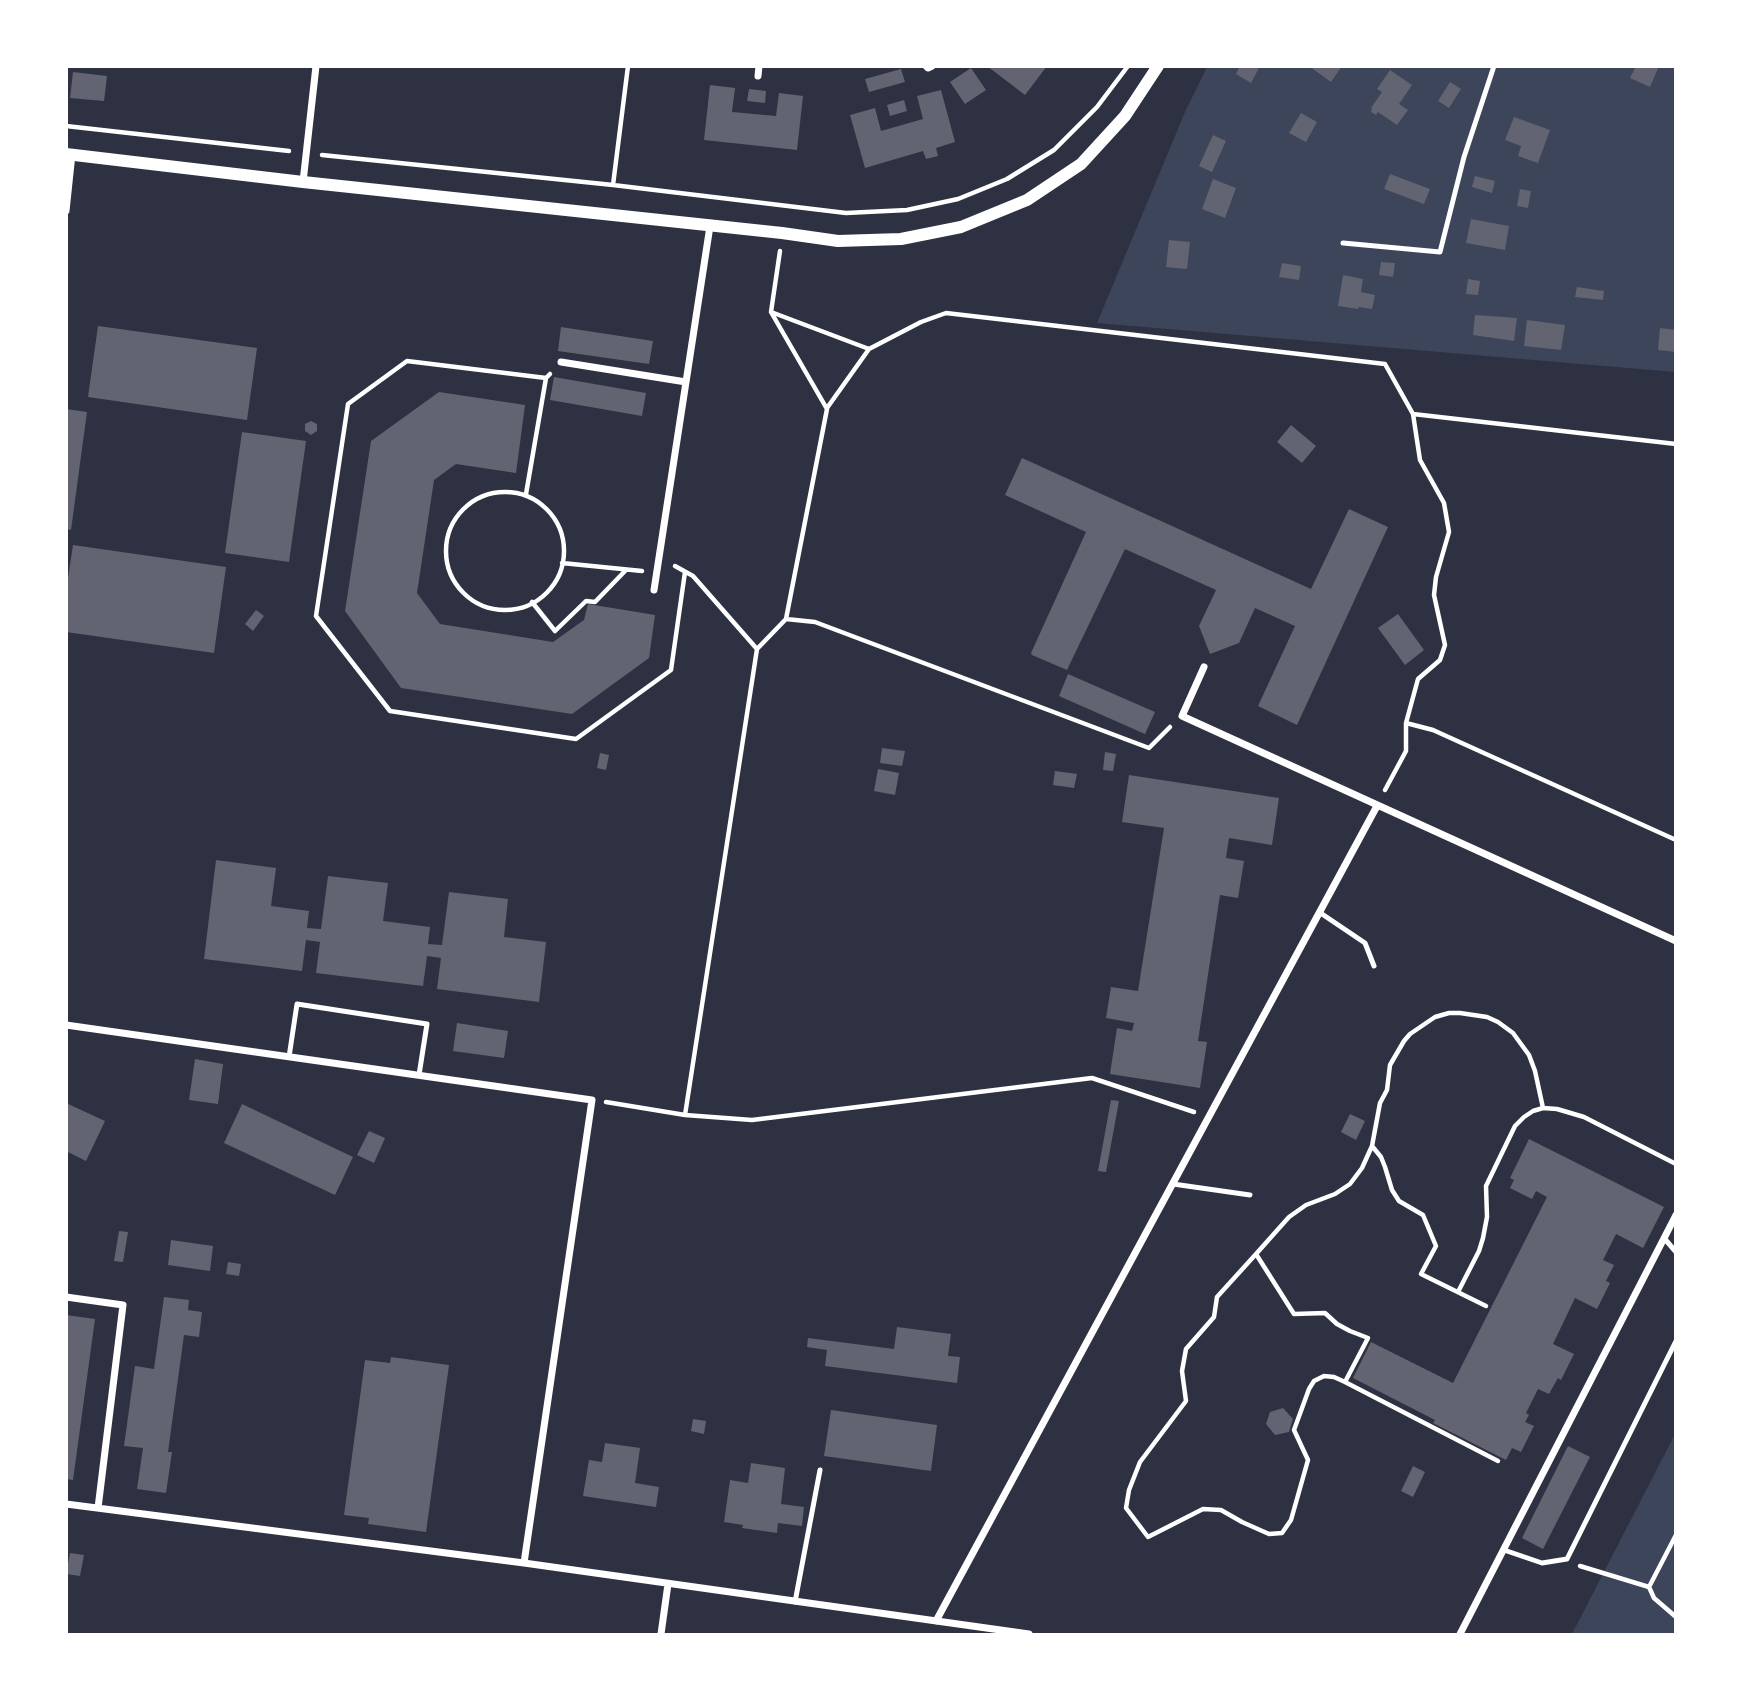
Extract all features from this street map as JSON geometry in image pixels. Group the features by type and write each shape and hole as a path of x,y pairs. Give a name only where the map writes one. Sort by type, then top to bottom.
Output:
{"street":[{"path":"303,182 316,66"},
{"path":"758,76 759,66"},
{"path":"926,66 932,66"},
{"path":"66,211 69,154 838,241 901,239 961,226 1027,200 1081,164 1125,116 1158,66"},
{"path":"654,590 710,226"},
{"path":"561,362 686,382"},
{"path":"1204,667 1181,716 1675,941"},
{"path":"936,1621 1377,806"},
{"path":"66,1025 592,1100 524,1563"},
{"path":"1460,1634 1675,1215"},
{"path":"66,1297 123,1304 98,1508"},
{"path":"66,1504 524,1563 936,1621 994,1632 1029,1634"},
{"path":"661,1634 668,1584"}],"lane":[{"path":"1343,243 1440,252 1464,157 1493,67"},
{"path":"1319,912 1366,943 1374,966"},
{"path":"289,1057 297,1004 427,1024 419,1075"},
{"path":"1173,1184 1250,1195"},
{"path":"1664,1238 1675,1252"},
{"path":"1504,1549 1542,1563 1567,1559 1675,1341"},
{"path":"795,1602 820,1470"}],"path":[{"path":"613,185 628,66"},
{"path":"66,126 846,213 908,210 958,199 1007,178 1054,150 1097,107 1128,66"},
{"path":"782,233 771,312 827,408"},
{"path":"771,312 869,349"},
{"path":"685,1115 757,649 786,619 827,408 869,349 921,322 946,313 1385,364 1413,414 1420,460 1444,503 1449,532 1436,577 1434,595 1445,645 1440,660 1418,679 1406,723 1406,751 1377,806"},
{"path":"546,378 407,361 348,404 316,616 390,711 576,739 671,670 685,572"},
{"path":"526,495 546,378 550,374 557,374 561,362"},
{"path":"1413,414 1675,444"},
{"path":"501,491 526,495 547,508 561,528 565,552 562,563 559,577 543,596 522,608 497,610 474,601 456,584 447,561 448,536 459,514 477,498 501,491"},
{"path":"659,558 694,576 757,649"},
{"path":"562,563 656,573"},
{"path":"531,602 555,631 586,601 595,602 626,570"},
{"path":"786,619 815,622 1149,748 1181,716"},
{"path":"1406,723 1433,730 1675,840"},
{"path":"1498,1461 1345,1382 1324,1376 1314,1381 1309,1390 1294,1430 1308,1460 1291,1520 1282,1533 1269,1534 1221,1510 1203,1509 1148,1536 1126,1508 1129,1490 1140,1462 1186,1401 1182,1371 1186,1349 1214,1317 1217,1297 1289,1217 1306,1205 1335,1194 1350,1184 1362,1168 1372,1146 1380,1103 1387,1090 1390,1065 1410,1034 1434,1017 1448,1013 1473,1014 1499,1022 1513,1033 1529,1055 1543,1108"},
{"path":"592,1100 685,1115 752,1120 1092,1078 1209,1117"},
{"path":"1458,1292 1479,1251 1486,1227 1486,1186 1515,1126 1533,1111 1543,1108 1557,1109 1584,1117 1675,1164"},
{"path":"1372,1146 1381,1157 1392,1190 1399,1201 1423,1215 1436,1246 1421,1274 1486,1306"},
{"path":"1256,1254 1294,1314 1325,1313 1337,1324 1368,1338 1345,1382"},
{"path":"1675,1535 1650,1587 1654,1598 1675,1617"},
{"path":"1567,1559 1587,1569 1650,1587"}],"shaded area":[{"path":"1207,67 1675,67 1675,372 1097,323 1185,112"},
{"path":"1675,1434 1675,1634 1572,1634"}],"building":[{"path":"987,66 1047,66 1025,95"},
{"path":"1240,66 1260,66 1251,83 1236,74"},
{"path":"1309,66 1342,66 1331,82"},
{"path":"1636,66 1659,66 1650,87 1630,78"},
{"path":"971,68 986,90 965,104 950,82"},
{"path":"901,69 905,82 869,92 865,79"},
{"path":"1390,70 1412,85 1399,104 1408,110 1397,125 1378,112 1376,115 1371,112 1382,92 1377,89"},
{"path":"73,72 107,76 104,101 70,98"},
{"path":"1450,82 1461,89 1449,108 1438,101"},
{"path":"710,85 735,88 732,112 776,116 779,93 803,96 797,150 704,140"},
{"path":"749,89 766,91 765,103 747,101"},
{"path":"941,90 955,142 936,148 938,156 926,159 923,151 865,168 850,115 875,108 881,131 923,119 917,96"},
{"path":"904,100 907,111 890,116 887,105"},
{"path":"1301,113 1317,122 1306,142 1289,133"},
{"path":"1514,117 1550,130 1538,163 1518,156 1521,146 1505,140"},
{"path":"1213,135 1226,141 1212,172 1199,166"},
{"path":"1390,174 1430,189 1424,204 1384,189"},
{"path":"1475,176 1495,181 1492,193 1472,187"},
{"path":"1213,179 1236,188 1225,218 1202,209"},
{"path":"1520,189 1531,191 1528,208 1517,206"},
{"path":"1471,219 1509,226 1505,250 1466,243"},
{"path":"1169,240 1190,242 1187,269 1166,267"},
{"path":"1381,262 1395,263 1393,277 1379,275"},
{"path":"1282,263 1301,266 1299,280 1279,277"},
{"path":"1343,275 1363,279 1361,292 1375,295 1372,309 1338,306"},
{"path":"1468,279 1480,281 1478,295 1466,294"},
{"path":"1577,287 1604,291 1603,300 1575,297"},
{"path":"1475,315 1517,318 1514,341 1473,335"},
{"path":"1527,320 1565,325 1561,350 1524,346"},
{"path":"98,326 257,348 247,420 88,397"},
{"path":"561,327 653,341 649,364 558,351"},
{"path":"1660,328 1676,330 1676,352 1658,350"},
{"path":"554,377 646,393 642,416 550,400"},
{"path":"439,392 525,405 516,473 456,464 434,480 417,593 440,624 553,642 584,620 588,604 655,615 649,658 572,714 401,688 345,611 371,441"},
{"path":"66,409 87,412 71,530 66,529"},
{"path":"311,421 317,424 317,431 311,435 305,431 305,424"},
{"path":"1291,425 1316,446 1302,463 1277,442"},
{"path":"242,432 306,441 289,562 225,553"},
{"path":"1022,458 1311,589 1349,509 1388,527 1297,725 1258,706 1295,626 1255,608 1239,643 1210,654 1199,626 1216,590 1125,549 1067,670 1032,655 1086,532 1005,495"},
{"path":"73,545 226,567 214,653 66,632 66,591"},
{"path":"256,610 264,616 253,631 245,624"},
{"path":"1398,614 1424,650 1405,665 1378,628"},
{"path":"1068,674 1155,712 1145,734 1059,696"},
{"path":"882,748 905,751 902,766 880,763"},
{"path":"1105,752 1116,754 1113,771 1103,770"},
{"path":"600,753 609,755 606,770 597,768"},
{"path":"878,769 899,773 895,795 874,791"},
{"path":"1055,771 1077,774 1074,788 1053,785"},
{"path":"1129,775 1279,798 1272,845 1229,838 1226,858 1244,861 1238,898 1220,895 1198,1041 1207,1042 1200,1088 1110,1074 1117,1028 1132,1031 1134,1023 1106,1018 1111,987 1138,991 1164,828 1122,822"},
{"path":"216,860 276,868 271,906 309,911 307,928 321,929 328,876 388,883 383,921 430,927 428,944 442,945 449,892 508,899 504,937 546,942 539,1002 437,989 441,958 427,956 423,986 316,973 320,942 306,940 302,971 204,959"},
{"path":"457,1023 508,1031 504,1058 453,1051"},
{"path":"195,1059 223,1064 218,1104 189,1100"},
{"path":"1111,1100 1119,1101 1106,1172 1098,1171"},
{"path":"66,1103 105,1121 86,1161 66,1151"},
{"path":"242,1104 353,1157 335,1195 224,1143"},
{"path":"1350,1114 1365,1121 1356,1140 1341,1132"},
{"path":"369,1131 385,1138 374,1163 357,1155"},
{"path":"1529,1139 1664,1207 1643,1248 1616,1234 1603,1260 1614,1265 1606,1281 1610,1283 1597,1309 1575,1298 1553,1344 1574,1354 1561,1380 1558,1378 1549,1394 1538,1389 1526,1413 1529,1415 1525,1422 1534,1426 1521,1452 1512,1448 1506,1460 1353,1378 1371,1342 1453,1383 1547,1197 1536,1191 1532,1199 1510,1188 1514,1180 1510,1178"},
{"path":"119,1231 128,1232 123,1262 114,1261"},
{"path":"171,1240 213,1246 210,1271 168,1265"},
{"path":"228,1262 241,1264 239,1276 226,1274"},
{"path":"164,1297 189,1300 188,1310 202,1312 199,1337 184,1335 168,1452 172,1452 166,1493 137,1489 143,1448 124,1446 135,1366 154,1369"},
{"path":"66,1315 95,1319 73,1480 66,1479"},
{"path":"897,1327 951,1334 948,1356 960,1357 957,1383 825,1366 827,1350 807,1347 808,1338 894,1349"},
{"path":"391,1357 449,1365 426,1532 368,1524 369,1518 344,1515 365,1360 390,1363"},
{"path":"1283,1408 1293,1419 1289,1432 1275,1435 1266,1424 1270,1412"},
{"path":"831,1410 937,1425 931,1471 824,1456"},
{"path":"693,1419 706,1421 704,1434 691,1431"},
{"path":"605,1443 640,1448 635,1483 659,1487 656,1507 583,1496 589,1460 602,1462"},
{"path":"1568,1446 1590,1457 1543,1549 1522,1538"},
{"path":"751,1463 785,1468 781,1504 804,1507 802,1526 778,1523 777,1533 742,1528 743,1525 724,1522 730,1480 748,1483"},
{"path":"1413,1466 1425,1472 1413,1497 1401,1491"},
{"path":"70,1553 84,1555 80,1576 66,1574"}]}
